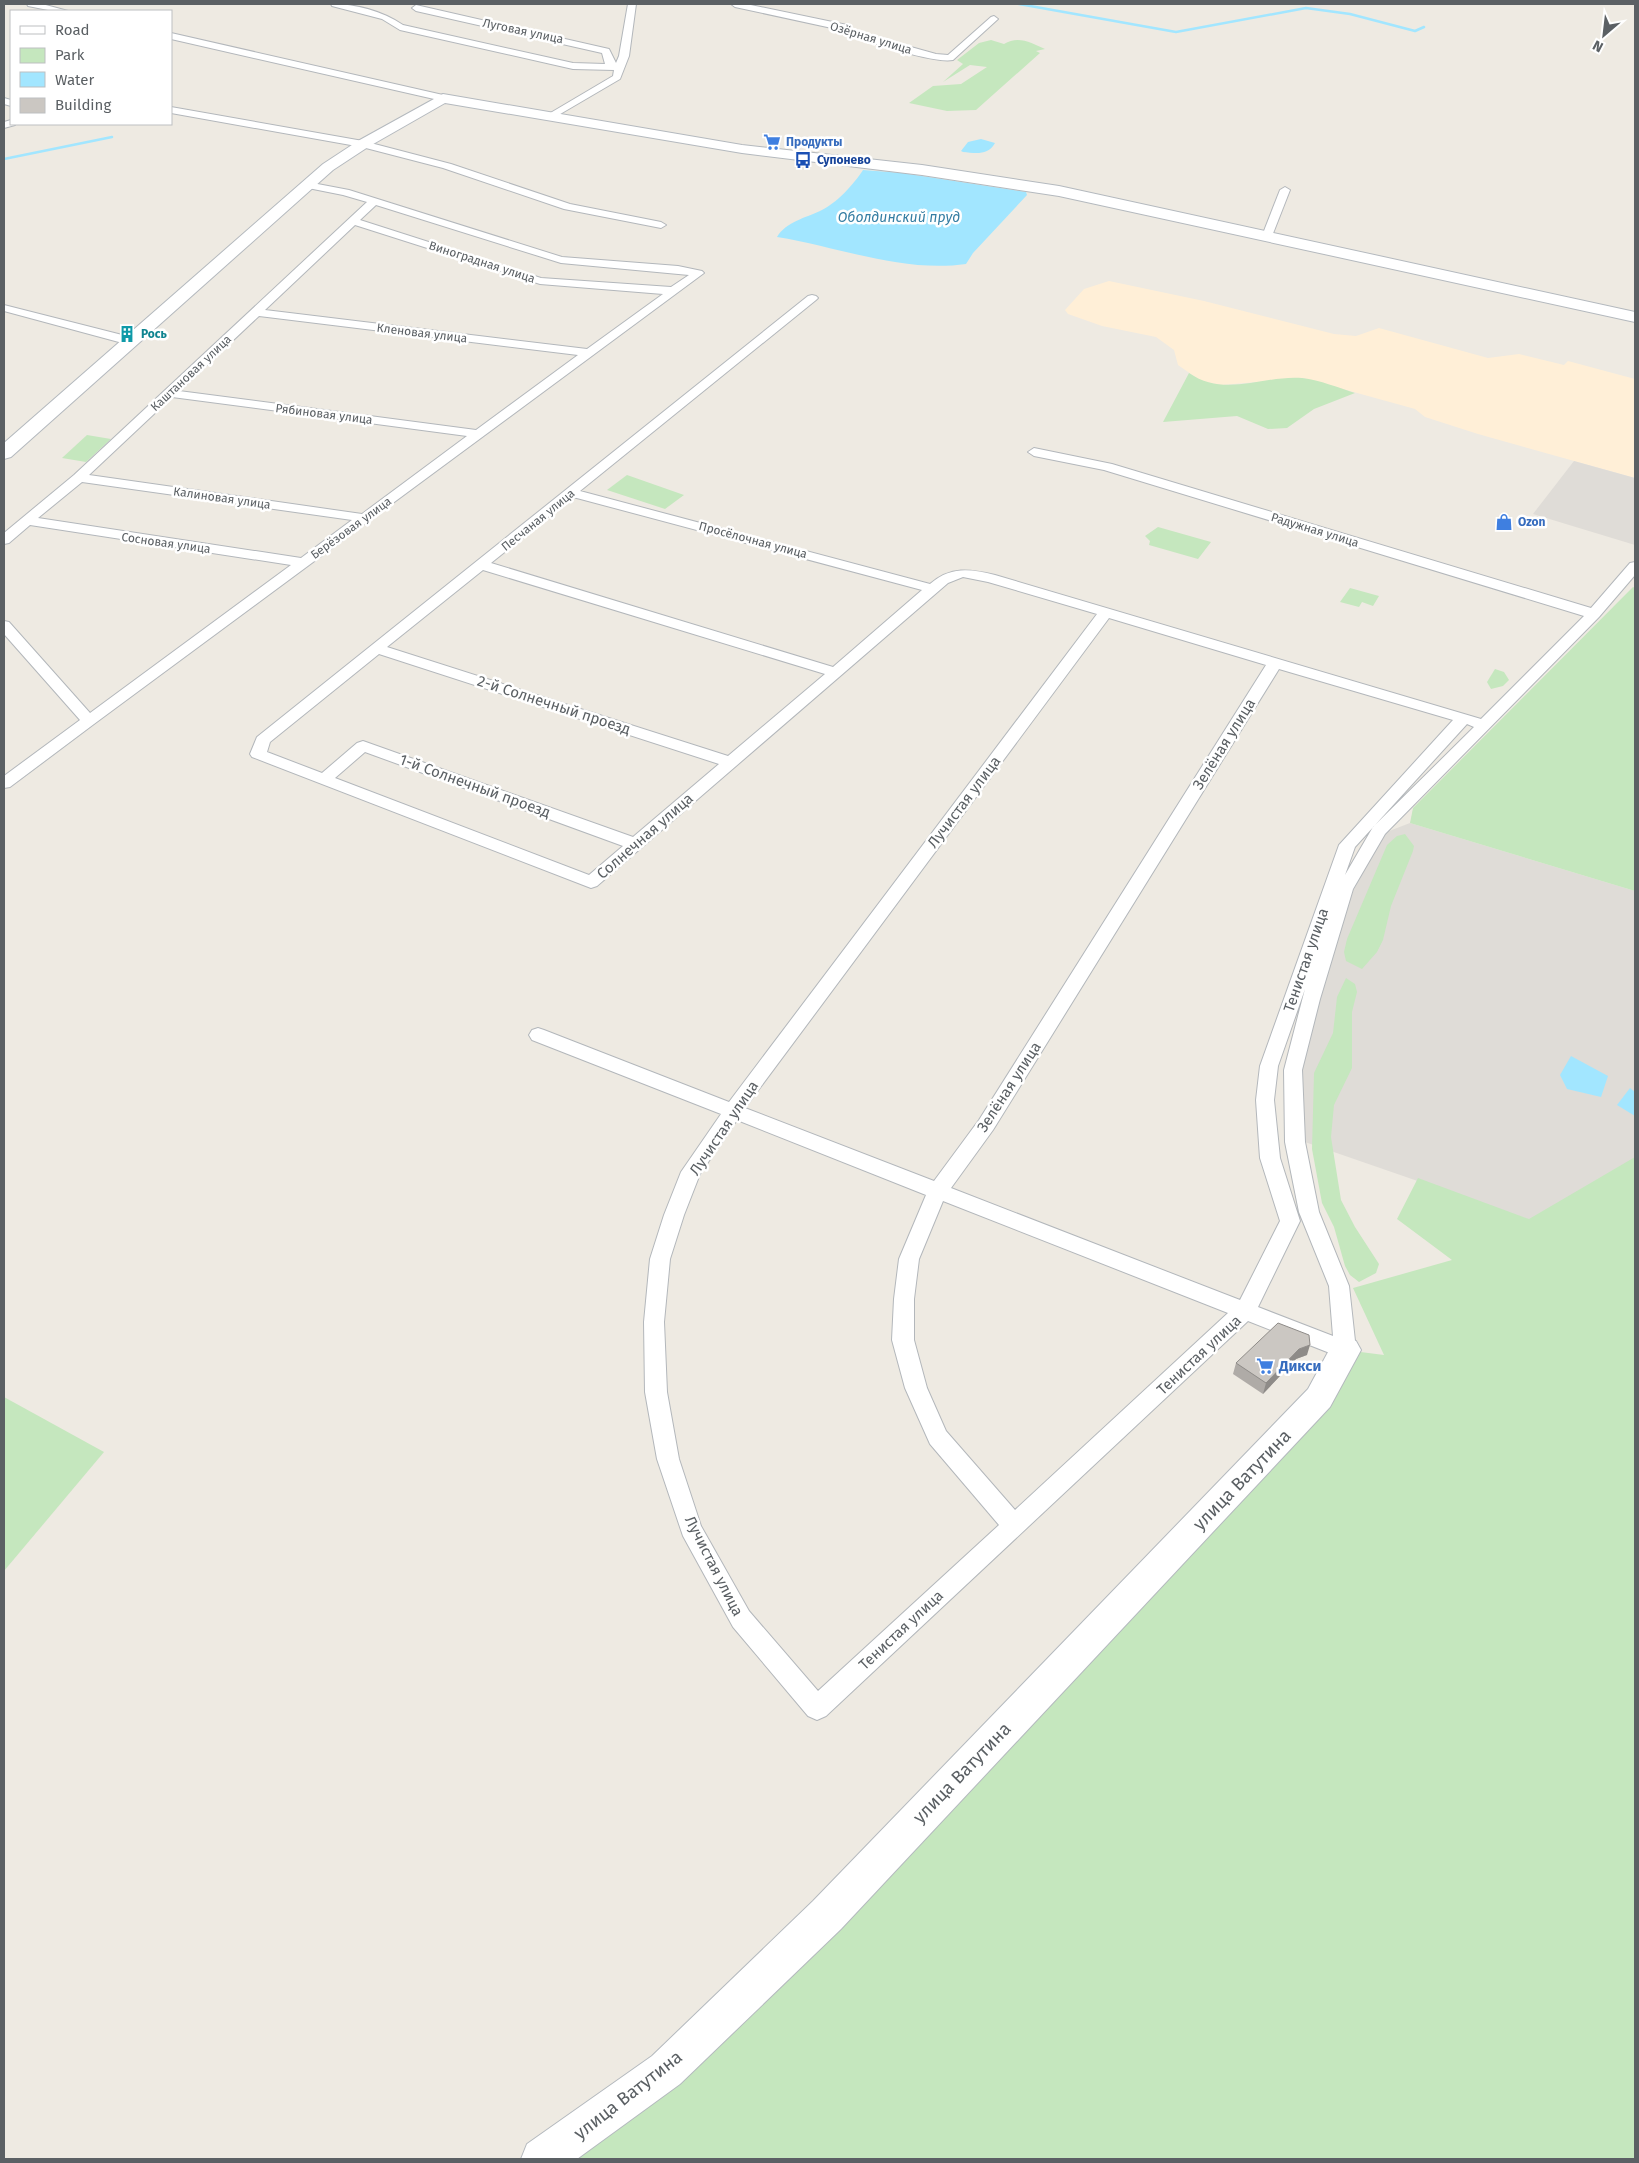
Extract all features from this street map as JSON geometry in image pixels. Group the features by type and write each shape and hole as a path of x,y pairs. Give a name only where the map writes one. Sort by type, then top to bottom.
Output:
{"street":[{"path":"31,4 59,10"},
{"path":"335,4 385,18 400,27 573,66 619,66"},
{"path":"550,117 617,77 619,66 624,56 632,4"},
{"name":"Озёрная улица","path":"735,4 847,28 845,31 935,57 950,58 994,19"},
{"name":"Луговая улица","path":"416,8 598,48 606,51 610,64 619,66"},
{"path":"172,36 443,98 550,117 742,149 922,170 1059,191 1635,317"},
{"path":"6,449 328,167 363,144 443,98"},
{"path":"172,110 363,144 447,166 568,206 661,225"},
{"path":"307,185 343,191 374,201"},
{"path":"1267,236 1285,190"},
{"name":"Каштановая улица","path":"4,540 79,478 374,201"},
{"name":"Берёзовая улица","path":"4,783 698,273 678,269 561,260 374,201"},
{"name":"Виноградная улица","path":"353,221 540,281 674,291"},
{"name":"Песчаная улица","path":"263,740 812,298"},
{"path":"4,308 130,341"},
{"name":"Кленовая улица","path":"256,312 589,353"},
{"name":"Рябиновая улица","path":"169,393 479,434"},
{"name":"Радужная улица","path":"1034,452 1106,468 1594,614"},
{"name":"Калиновая улица","path":"79,478 364,518"},
{"name":"Просёлочная улица","path":"572,493 933,589"},
{"name":"Сосновая улица","path":"28,521 303,563"},
{"path":"482,565 835,672"},
{"path":"538,1035 1345,1350 1339,1286 1309,1212 1295,1142 1293,1070 1311,999 1345,889 1379,832 1594,614 1635,566"},
{"name":"Солнечная улица","path":"263,740 258,754 591,882 943,580 962,573 990,578 1485,725"},
{"name":"Лучистая улица","path":"817,1708 741,1619 691,1529 668,1459 656,1392 654,1322 660,1259 674,1215 691,1172 732,1112 1106,612"},
{"path":"4,625 89,720"},
{"name":"2-й Солнечный проезд","path":"377,648 730,762"},
{"name":"Зелёная улица","path":"1014,1526 938,1437 916,1388 903,1340 904,1299 909,1258 937,1192 986,1125 1275,662"},
{"name":"Тенистая улица","path":"817,1708 1246,1310 1290,1221 1270,1158 1265,1100 1269,1066 1347,845 1464,718"},
{"name":"1-й Солнечный проезд","path":"324,779 363,746 635,844"},
{"name":"улица Ватутина","path":"542,2159 666,2070 827,1915 1319,1398 1345,1350"}],"shaded area":[{"path":"1109,281 1204,301 1334,334 1356,336 1379,328 1488,358 1519,354 1564,365 1568,361 1635,379 1635,478 1478,434 1425,417 1415,409 1303,378 1221,385 1201,381 1178,365 1174,350 1156,337 1102,326 1068,314 1065,310 1084,289"},
{"path":"1574,461 1635,478 1635,545 1533,514"},
{"path":"1410,823 1635,891 1635,1167 1542,1224 1302,1141 1300,1070 1317,999 1353,891 1384,833"}],"green space":[{"path":"991,40 1004,44 1009,41 1020,40 1045,49 1036,51 1040,53 976,110 947,111 909,103 933,86 961,84 987,67 970,65 943,82 963,64 957,60 979,43"},
{"path":"1189,373 1216,384 1230,385 1273,379 1302,378 1322,382 1355,393 1314,409 1287,428 1268,429 1237,416 1163,422"},
{"path":"87,435 111,439 86,462 62,458"},
{"path":"627,475 684,495 665,509 607,490"},
{"path":"1158,527 1211,542 1198,559 1149,545 1150,541 1145,536"},
{"path":"1633,587 1635,588 1635,891 1410,823 1413,808"},
{"path":"1350,588 1379,596 1373,606 1362,602 1359,607 1340,602"},
{"path":"1495,669 1504,672 1509,680 1503,686 1491,689 1487,682"},
{"path":"1405,834 1414,846 1413,851 1391,906 1383,940 1377,952 1362,969 1346,961 1344,952 1347,939 1387,845 1397,836"},
{"path":"1346,978 1355,984 1357,992 1352,1012 1352,1068 1334,1105 1331,1137 1341,1200 1355,1227 1379,1264 1376,1273 1359,1282 1350,1275 1345,1266 1334,1227 1322,1203 1312,1149 1314,1073 1333,1033 1337,997"},
{"path":"1635,1157 1635,2159 542,2159 666,2070 1345,1350 1384,1355 1353,1288 1452,1260 1397,1219 1418,1178 1529,1219"},
{"path":"4,1397 104,1452 4,1571"}],"water":[{"path":"981,139 995,143 985,152 961,151 968,142"},
{"name":"Оболдинский пруд","path":"863,170 902,173 1026,192 1027,195 973,253 966,264 942,266 895,262 777,237 791,224 832,204 850,187"},
{"path":"1571,1056 1608,1076 1601,1097 1567,1089 1560,1075"},
{"path":"1630,1088 1635,1092 1635,1116 1617,1105"}],"building":[{"name":"Дикси","path":"1278,1323 1309,1335 1310,1345 1299,1349 1266,1383 1236,1363"}],"waterway":[{"path":"1019,4 1176,32 1306,8 1350,14 1415,31 1424,27"},
{"path":"4,159 112,137"}],"place":[{"name":"Продукты","path":"772,142"},
{"name":"Супонево","path":"803,160"},
{"name":"Рось","path":"127,334"},
{"name":"Ozon","path":"1504,522"},
{"name":"Дикси","path":"1265,1366"}]}
